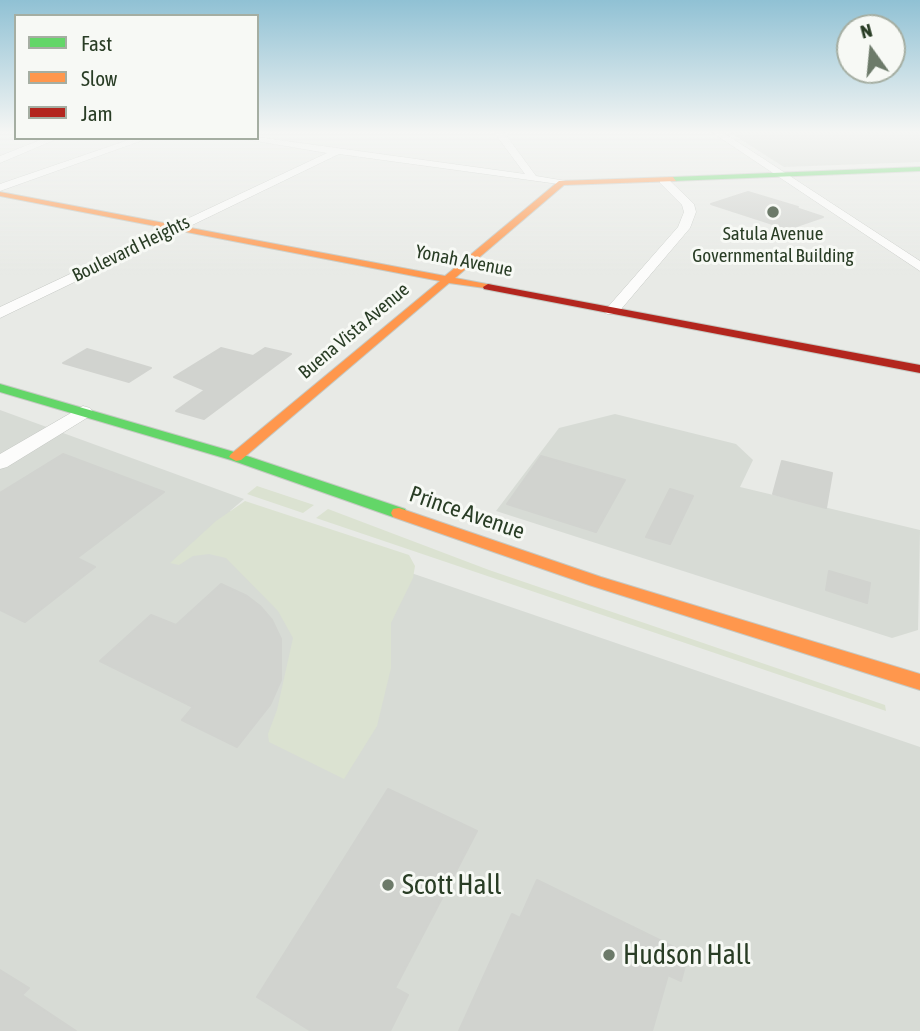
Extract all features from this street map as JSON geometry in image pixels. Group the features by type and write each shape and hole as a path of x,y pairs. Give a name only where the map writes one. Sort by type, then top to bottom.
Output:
{"street":[{"path":"0,188 26,179"},
{"name":"Boulevard Heights","path":"0,313 278,179"},
{"path":"545,179 562,183 702,179"},
{"path":"791,179 920,267"},
{"path":"612,311 684,228 690,212 688,204 664,181"},
{"name":"Buena Vista Avenue","path":"236,457 562,183"},
{"name":"Yonah Avenue","path":"0,194 920,369"},
{"name":"Prince Avenue","path":"0,388 236,457 595,581 920,682"},
{"path":"0,463 83,412"}],"shaded area":[{"path":"0,410 244,499 230,511 920,747 920,1031 0,1031"},
{"path":"615,414 736,444 753,460 740,487 920,530 918,630 892,638 496,511 559,428"}],"green space":[{"path":"257,486 314,505 303,513 247,494"},
{"path":"245,501 409,555 415,566 413,578 391,623 391,668 377,726 344,779 269,742 268,734 277,710 293,638 278,611 226,558 209,554 193,556 179,565 170,563 216,521"},
{"path":"328,509 489,570 885,705 886,711 316,518"}],"building":[{"name":"Satula Avenue Governmental Building","path":"748,192 823,217 788,229 711,204"},
{"path":"221,348 253,356 265,348 291,354 204,419 176,411 205,390 174,377"},
{"path":"87,349 151,368 129,382 63,363"},
{"path":"63,454 164,492 77,558 95,567 25,622 0,610 0,493"},
{"path":"541,456 625,480 596,532 507,504"},
{"path":"782,461 832,473 826,508 773,494"},
{"path":"670,489 693,496 670,544 646,537"},
{"path":"829,571 870,583 867,603 826,590"},
{"path":"221,584 247,596 260,606 272,620 281,639 281,680 270,705 237,747 182,720 193,707 100,661 151,615 176,625"},
{"name":"Scott Hall","path":"388,789 477,831 395,988 408,995 390,1031 311,1031 257,997"},
{"name":"Hudson Hall","path":"537,880 688,954 681,981 668,975 652,1031 459,1031 512,914 520,918"},
{"path":"0,970 29,988 22,995 76,1031 0,1031"}],"traffic: fast":[{"path":"0,388 236,457 399,513"}],"traffic: slow":[{"path":"236,457 562,183 670,179"},
{"path":"0,194 488,287"},
{"path":"399,513 595,581 920,682"}],"traffic: jam":[{"path":"488,287 920,369"}],"place":[{"name":"Satula Avenue Governmental Building","path":"773,212"},
{"name":"Scott Hall","path":"388,885"},
{"name":"Hudson Hall","path":"609,955"}]}
